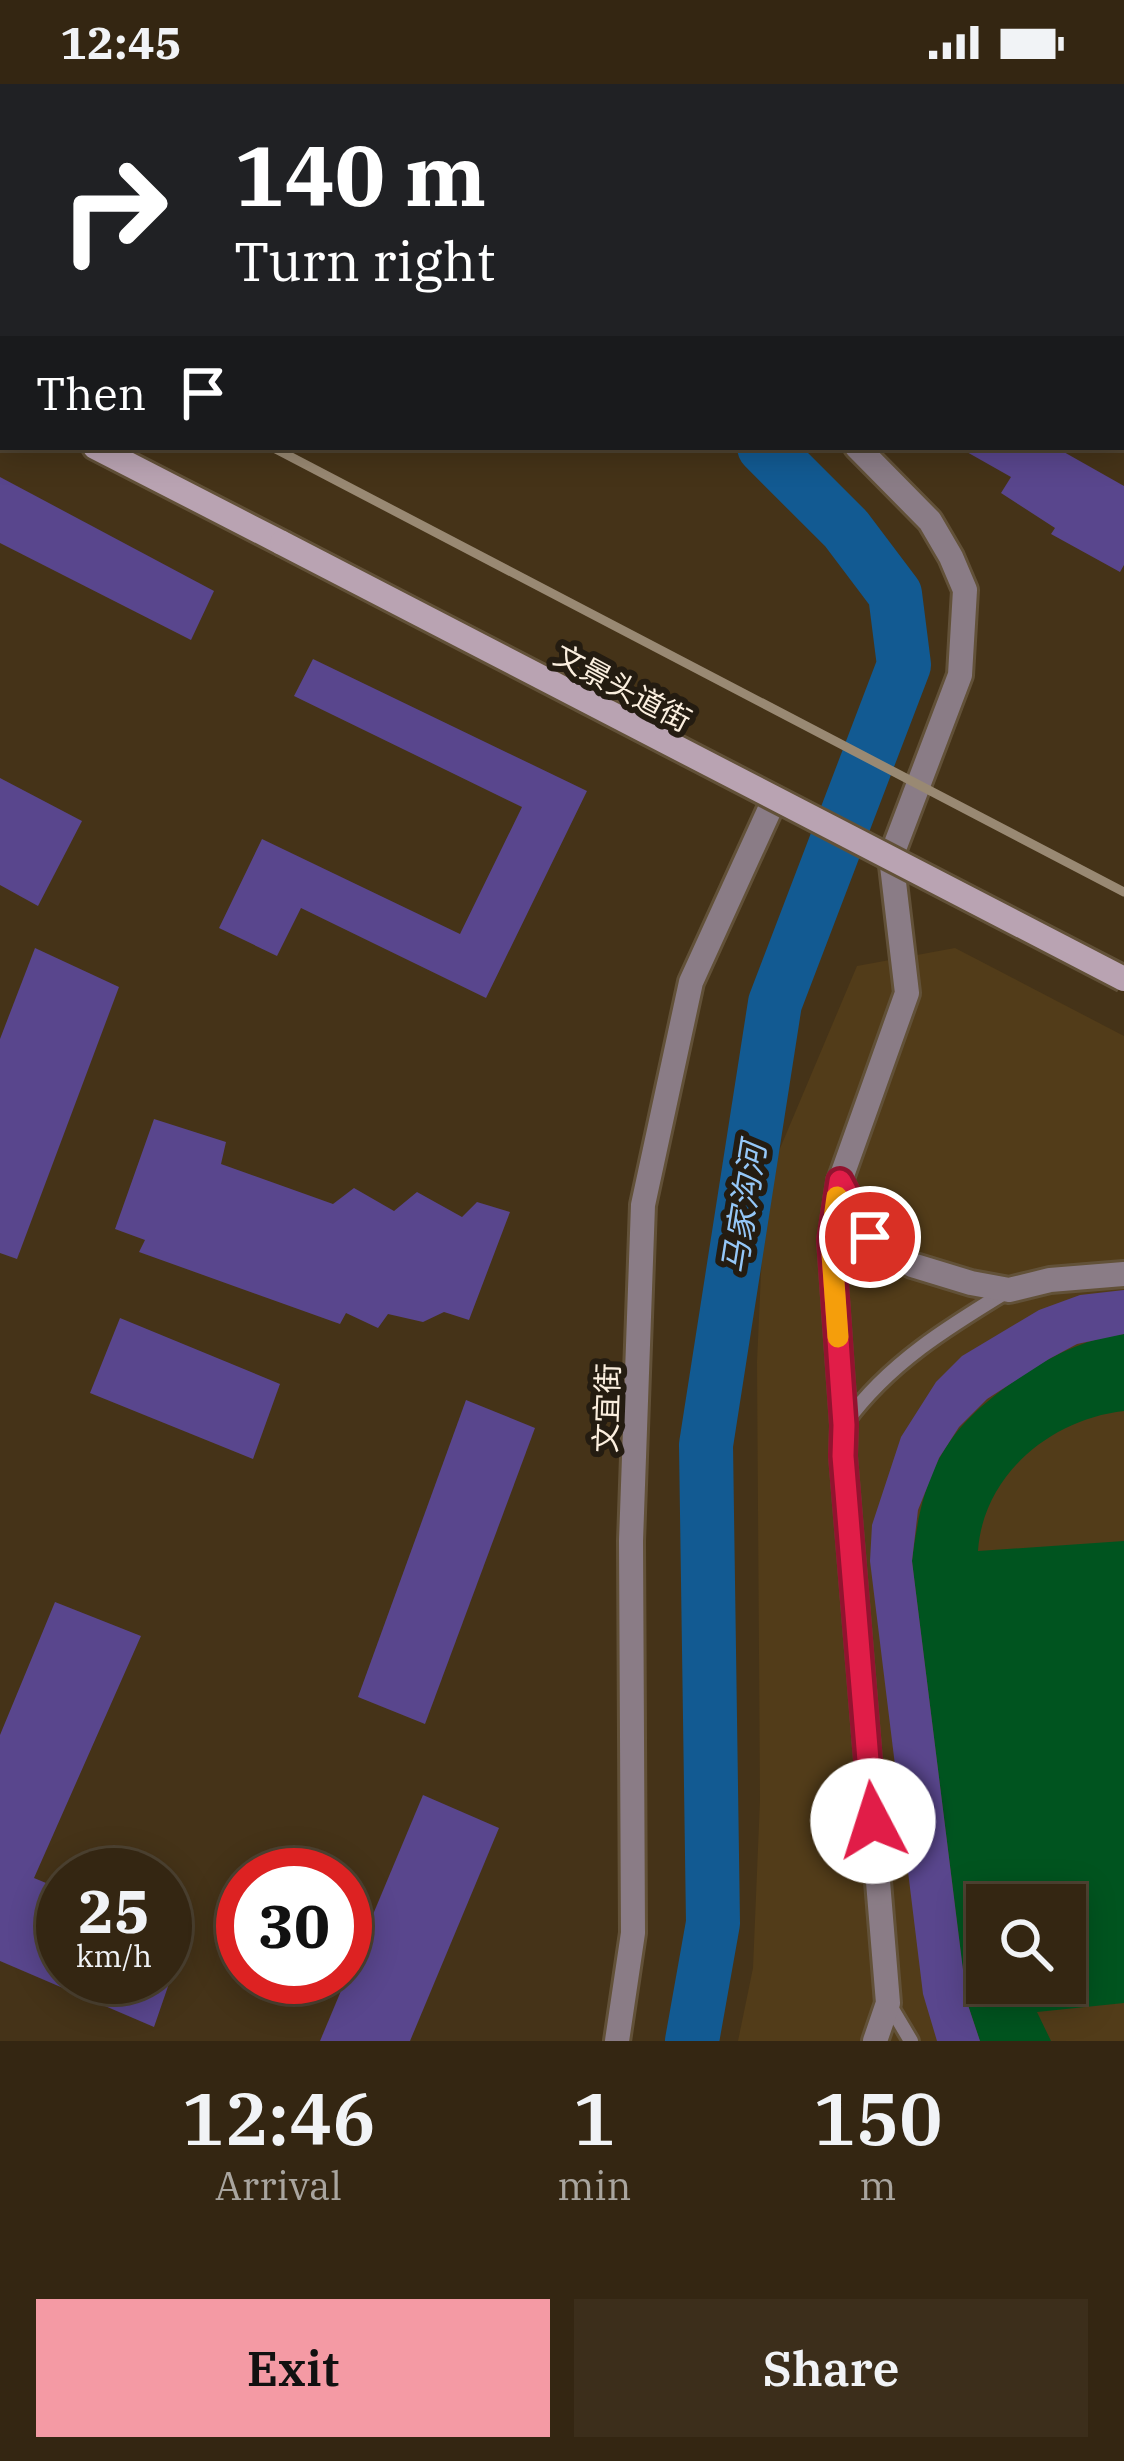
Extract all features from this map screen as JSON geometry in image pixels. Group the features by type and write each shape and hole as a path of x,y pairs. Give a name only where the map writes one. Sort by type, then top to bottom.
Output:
{"main road":[{"name":"文景头道街","path":"101,450 1124,979"}],"street":[{"path":"860,450 930,521 965,590 960,675 891,857 907,994 840,1181 831,1240 843,1456 888,2003 875,2041"},
{"name":"文宜街","path":"617,2041 633,1933 631,1540 643,1205 691,982 775,800"},
{"path":"840,1181 870,1237 912,1265 1009,1290 1050,1280 1124,1274"}],"lane":[{"path":"844,1425 893,1370 929,1340 1009,1290"},
{"path":"888,2003 911,2041"}],"shaded area":[{"path":"955,948 1124,1036 1124,2041 738,2041 753,1968 760,1800 757,1362 765,1184 857,966"}],"green space":[{"path":"1124,1334 1124,1411 1071,1426 1026,1456 993,1498 978,1551 1124,1541 1124,2003 1037,2012 1051,2041 980,2041 968,2004 1086,2004 1086,1884 966,1884 966,1994 912,1561 917,1527 933,1472 959,1429 1029,1371 1086,1342"}],"building":[{"path":"963,450 1060,450 1124,486 1124,565 1120,572 1051,534 1055,528 1001,493 1011,477"},
{"path":"0,477 214,591 191,640 0,543"},
{"path":"313,659 587,791 486,998 301,908 277,956 219,928 262,839 460,934 522,807 294,696"},
{"path":"0,778 82,821 38,906 0,885"},
{"path":"35,948 119,987 17,1259 0,1253 0,1039"},
{"path":"154,1119 226,1142 221,1164 333,1204 354,1188 394,1211 417,1192 462,1217 477,1202 510,1212 469,1320 444,1312 423,1322 388,1314 378,1328 346,1313 340,1324 139,1252 145,1240 115,1229"},
{"path":"1124,1290 1124,1334 1077,1344 987,1399 959,1427 939,1458 918,1510 912,1561 966,2004 980,2041 937,2041 923,1994 870,1561 872,1525 901,1437 936,1382 962,1356 1039,1310 1080,1295"},
{"path":"120,1318 280,1384 253,1459 90,1393"},
{"path":"466,1400 535,1428 425,1724 358,1697"},
{"path":"55,1602 141,1636 47,1848 36,1848 36,1976 0,1961 0,1735"},
{"path":"423,1795 499,1828 410,2041 320,2041 335,2004 372,2004 372,1917"},
{"path":"100,2004 162,2004 154,2027"}],"waterway":[{"name":"马家沟河","path":"692,2041 713,1923 706,1445 775,1003 904,665 895,594 846,529 767,450"}],"railway":[{"path":"278,450 1124,892"}],"slow traffic":[{"path":"837,1197 831,1240 838,1337"}],"route":[{"path":"870,1237 840,1181 831,1240 843,1456 873,1821"}]}
